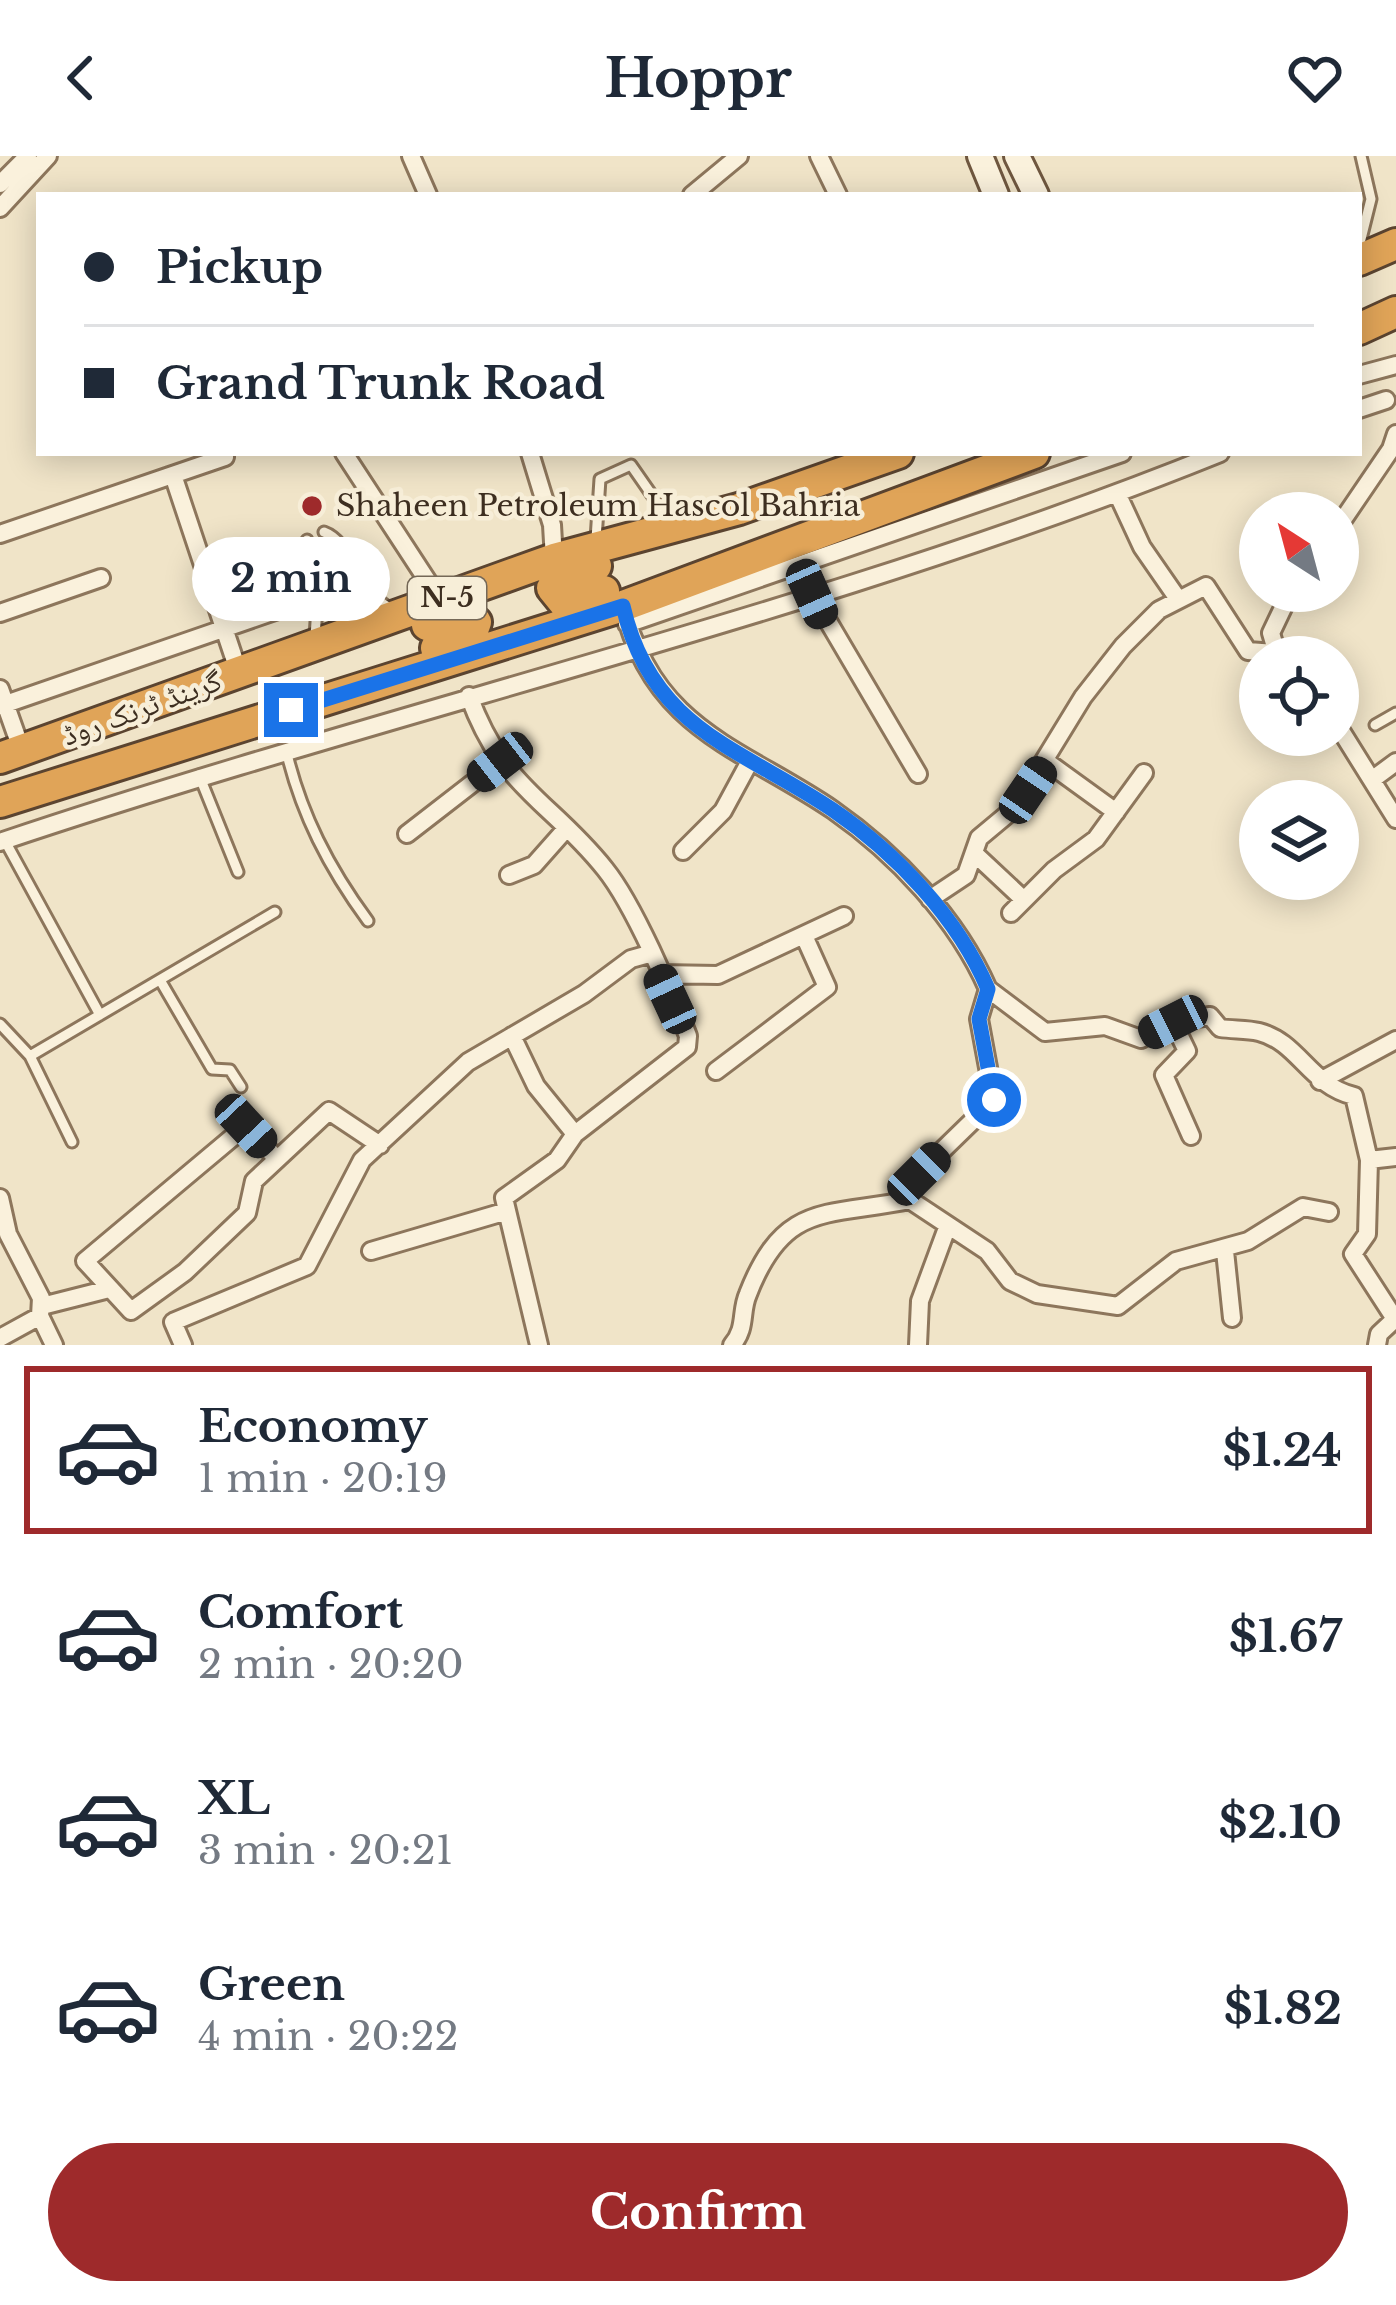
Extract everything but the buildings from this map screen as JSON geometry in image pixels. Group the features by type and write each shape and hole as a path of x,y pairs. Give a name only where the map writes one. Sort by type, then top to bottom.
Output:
{"highway":[{"path":"1362,259 1396,244"},
{"path":"1362,329 1396,312"},
{"path":"1362,329 1396,321"},
{"name":"گرینڈ ٹرنک روڈ","path":"11,754 554,560 739,509 889,456"},
{"name":"N-5","path":"0,802 253,721 625,615 761,555 1026,456"},
{"path":"739,509 685,536 559,578 552,588 556,598 566,604 700,560 761,555"},
{"path":"243,671 305,665 464,613 476,622 471,636 315,690 253,721"}],"main road":[{"path":"980,156 995,192"},
{"path":"1017,156 1035,192"}],"street":[{"path":"0,184 28,156"},
{"path":"0,208 48,156"},
{"path":"411,156 427,192"},
{"path":"819,156 837,192"},
{"path":"695,192 729,160"},
{"path":"1362,374 1396,365"},
{"path":"1362,409 1386,400"},
{"path":"1359,496 1396,434"},
{"path":"346,456 440,601"},
{"path":"531,456 552,524 554,560"},
{"path":"1113,456 625,615 661,692 749,763 866,834 930,899 988,989 1045,1032 1105,1026 1141,1039 1173,1022 1210,1016 1220,1028 1266,1034 1292,1052 1328,1090 1356,1099 1369,1160 1367,1234 1353,1254 1394,1317 1377,1345"},
{"path":"3,842 197,776 812,594 1117,494 1212,456"},
{"path":"0,534 225,457"},
{"path":"173,475 243,671"},
{"path":"1117,494 1142,548 1178,599"},
{"path":"0,613 101,578"},
{"path":"930,899 966,874 979,838 1015,808 1083,697 1159,610 1206,586 1239,637"},
{"path":"812,594 918,774"},
{"path":"11,754 2,700 298,603"},
{"path":"469,696 500,762 606,870 680,1017 688,1047 575,1134 557,1160 508,1190 507,1211 539,1345"},
{"path":"185,742 197,776"},
{"path":"1358,756 1396,819"},
{"path":"406,834 500,762"},
{"path":"1047,762 1116,812"},
{"path":"1373,779 1396,762"},
{"path":"683,851 723,811 749,763"},
{"path":"975,854 1017,906 1096,839 1144,773"},
{"path":"509,875 534,865 566,830"},
{"path":"658,974 718,975 844,916"},
{"path":"716,1071 827,987 805,938"},
{"path":"183,1345 172,1322 307,1266 356,1171 468,1062 617,967 649,954"},
{"path":"910,1201 919,1174 994,1100 979,1019 988,989"},
{"path":"1173,1022 1186,1051 1164,1075 1191,1136"},
{"path":"512,1036 536,1086 575,1134"},
{"path":"1320,1081 1396,1040"},
{"path":"276,1158 246,1126 85,1261 131,1311 185,1272 247,1213 250,1187 333,1109 380,1145"},
{"path":"1369,1160 1396,1156"},
{"path":"0,1198 8,1234 54,1345"},
{"path":"732,1345 740,1335 744,1301 766,1250 810,1214 910,1201 987,1251 1010,1281 1037,1294 1095,1306 1130,1301 1155,1273 1176,1261 1226,1251 1304,1207 1328,1212"},
{"path":"371,1251 507,1211"},
{"path":"918,1345 920,1300 947,1228"},
{"path":"1226,1251 1232,1318"},
{"path":"0,1338 41,1311 109,1288"}],"lane":[{"path":"1361,156 1371,199 1362,235"},
{"path":"596,550 600,479 631,465 673,526"},
{"path":"324,532 335,536 364,590 403,614"},
{"path":"307,540 300,554 319,629 310,647"},
{"path":"1375,725 1396,713"},
{"path":"286,750 297,798 314,834 368,921"},
{"path":"197,776 238,872"},
{"path":"3,842 100,1015"},
{"path":"30,1056 275,912"},
{"path":"160,980 212,1069 230,1070 241,1087"},
{"path":"0,1024 30,1056 72,1142"}],"place":[{"name":"Shaheen Petroleum Hascol Bahria","path":"312,506"}],"route":[{"path":"291,710 623,606 627,624 661,692 684,715 729,752 828,807 866,834 942,911 988,989 979,1019 994,1100"}]}
